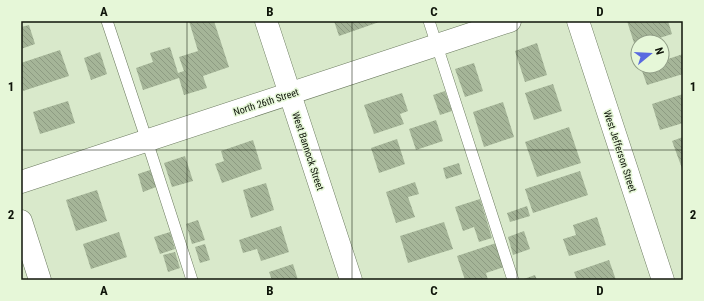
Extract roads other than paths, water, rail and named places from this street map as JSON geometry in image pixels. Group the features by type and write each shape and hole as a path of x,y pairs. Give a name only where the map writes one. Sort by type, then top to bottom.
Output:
{"street":[{"name":"West Bannock Street","path":"266,21 350,280"},
{"name":"North 26th Street","path":"21,182 510,21"},
{"name":"West Jefferson Street","path":"578,21 663,280"},
{"path":"21,222 40,280"}],"lane":[{"path":"107,21 192,280"},
{"path":"429,21 513,280"}]}
